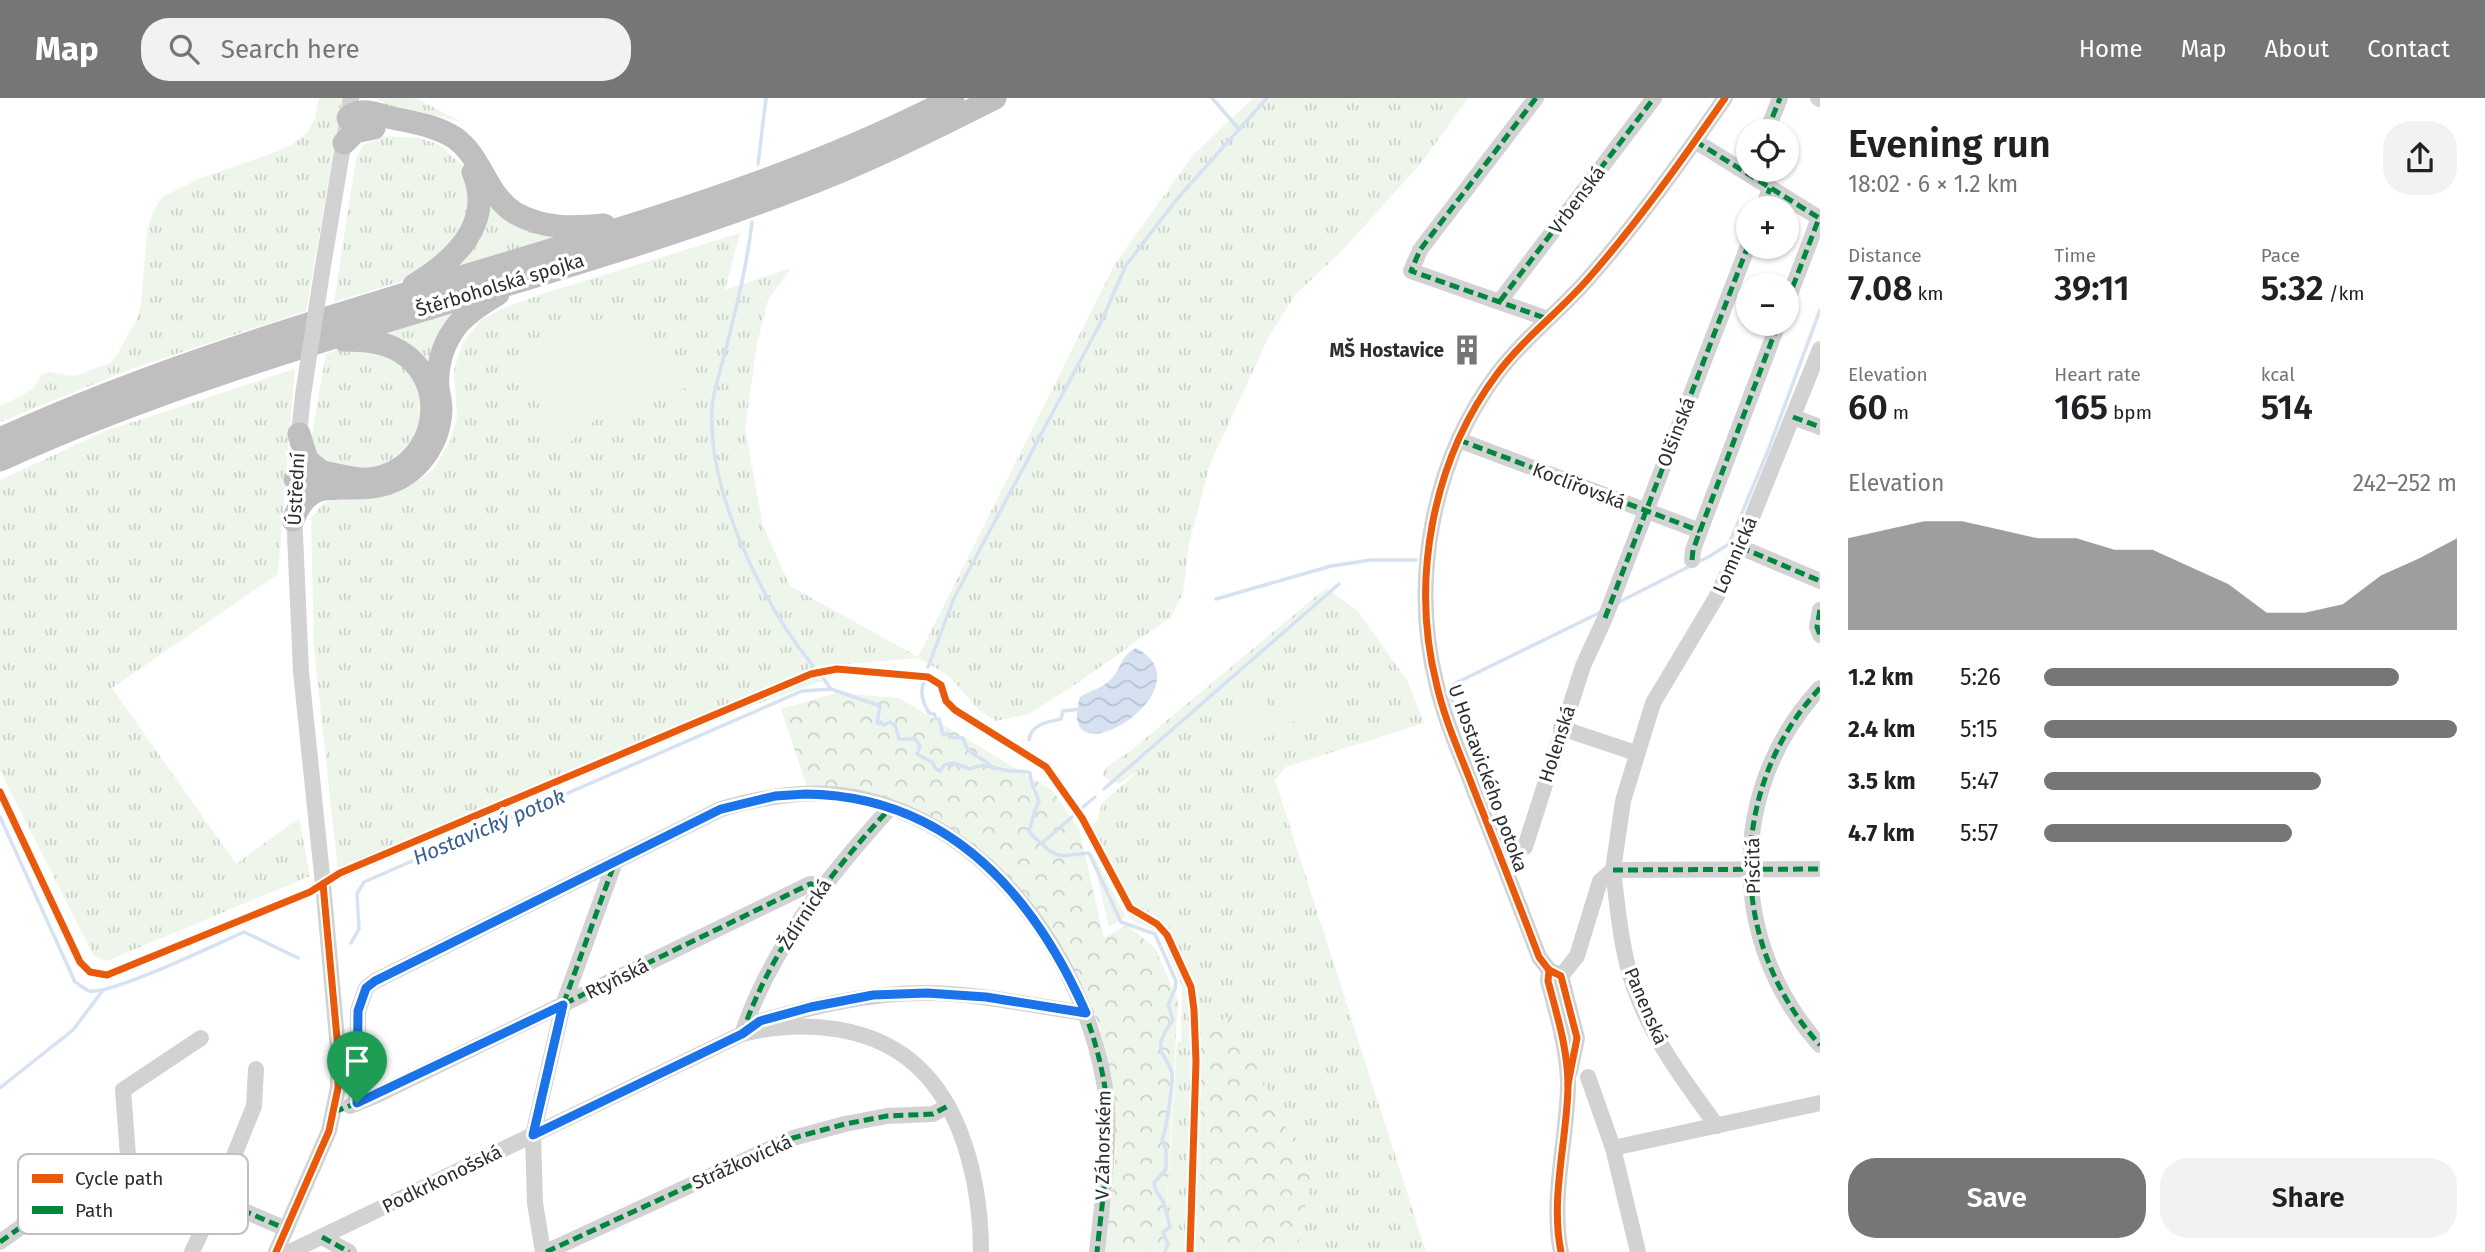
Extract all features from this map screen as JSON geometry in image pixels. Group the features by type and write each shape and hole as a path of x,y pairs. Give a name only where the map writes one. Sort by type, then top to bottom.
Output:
{"highway":[{"name":"Štěrboholská spojka","path":"0,439 166,371 649,220 818,160 953,98"},
{"name":"Štěrboholská spojka","path":"0,460 127,406 293,349 656,238 793,190 897,146 995,98"},
{"path":"359,111 430,127 455,139 473,158 498,199 517,214 532,221 579,227 649,220"},
{"path":"344,143 355,132 359,111"},
{"path":"359,111 445,141 466,161 476,178 479,193 475,226 461,248 423,280 377,303"},
{"path":"295,479 305,471 322,481 381,485 398,479 420,462 438,429 441,411 438,369 443,350 453,331 479,306 542,272"},
{"path":"293,349 342,340 382,343 402,352 423,376 431,395 433,413 429,432 418,453 403,466 385,476 366,480 322,481 300,504 293,520"},
{"path":"299,433 307,460 322,481"}],"street":[{"path":"1535,98 1420,250 1411,271 1548,319"},
{"name":"Vrbenská","path":"1500,301 1654,98"},
{"name":"U Hostavického potoka","path":"1555,973 1539,957 1437,687 1428,633 1426,596 1432,524 1442,483 1460,440 1474,408 1497,374 1624,237 1725,98"},
{"path":"1772,119 1780,98"},
{"path":"1695,141 1736,164"},
{"name":"Ústřední","path":"276,1252 329,1131 338,1088 338,1049 301,672 293,520 303,395 344,143"},
{"path":"1763,182 1819,218 1798,273"},
{"path":"1767,196 1770,188"},
{"name":"Olšinská","path":"1605,618 1743,259"},
{"path":"1692,560 1693,550 1773,336"},
{"name":"Lomnická","path":"1555,973 1577,956 1600,881 1613,870 1623,801 1653,703 1716,599 1740,547 1820,349"},
{"path":"1793,417 1820,427"},
{"name":"Koclířovská","path":"1460,440 1700,531"},
{"path":"1740,547 1820,581"},
{"path":"1820,610 1820,635"},
{"name":"Holenská","path":"1502,861 1525,846 1561,728 1590,648 1605,618"},
{"name":"Písčitá","path":"1820,688 1805,704 1783,739 1766,774 1753,819 1751,870 1761,945 1773,978 1820,1045"},
{"path":"1561,728 1636,753"},
{"name":"V Záhorském","path":"357,1103 358,1011 366,988 721,809 775,796 838,794 856,797 913,816 947,833 1007,887 1060,958 1086,1013 1097,1045 1105,1086 1106,1142 1097,1252"},
{"name":"Ždírnická","path":"742,1034 751,1007 779,954 823,885 890,808"},
{"path":"544,1252 535,1203 533,1135 563,1005 615,862"},
{"path":"1613,870 1820,869"},
{"name":"Panenská","path":"1613,870 1622,943 1633,987 1651,1028 1678,1074 1717,1125"},
{"name":"Rtyňská","path":"334,1112 563,1005 810,884 823,885"},
{"path":"1555,973 1577,1038 1568,1084 1558,1220 1561,1252"},
{"path":"742,1034 760,1021 811,1007 873,995 927,993 986,997 1086,1013"},
{"name":"Podkrkonošská","path":"290,1252 742,1034 770,1027 807,1025 881,1043 913,1062 937,1089 948,1106 964,1147 974,1186 981,1252"},
{"path":"128,1154 123,1090 201,1038"},
{"path":"235,1154 254,1106 256,1069"},
{"path":"1587,1077 1613,1148 1638,1252"},
{"path":"1613,1148 1820,1103"},
{"name":"Strážkovická","path":"544,1252 793,1138 887,1116 933,1114 948,1106"},
{"path":"248,1212 286,1229"},
{"path":"0,1242 18,1230"},
{"path":"192,1252 200,1234"},
{"path":"322,1237 349,1252"}],"green space":[{"path":"319,98 343,98 306,311 134,368 0,422 0,405 30,390 42,374 49,372 75,376 110,363 118,353 137,319 141,303 147,232 153,212 162,197 201,178 293,144 306,134 315,119"},
{"path":"377,98 415,98 462,122 430,114 428,119 390,108"},
{"path":"1253,98 1468,98 1422,162 1340,253 1296,294 1269,336 1210,464 1189,544 1183,593 1171,617 1029,714 996,721 979,710 948,675 918,658 813,667 759,695 817,675 822,681 743,709 339,880 314,649 311,518 324,503 346,497 396,491 416,482 434,469 450,441 457,418 454,370 463,342 482,319 545,293 740,233 725,290 791,268 768,300 757,344 745,429 763,526 790,586 918,657 1115,264 1193,155","holes":["624,309 618,409 595,420 561,450 518,360 531,351"]},
{"path":"380,136 419,138 438,144 461,164 472,188 462,236 406,280 334,302 356,159 363,145"},
{"path":"489,204 525,230 558,238 457,267 480,239 487,223"},
{"path":"624,309 695,385 618,409 595,420 561,450 518,360 531,351"},
{"path":"454,310 455,313 429,365 415,349 383,332"},
{"path":"344,348 388,351 423,386 423,432 390,468 333,470 316,456 311,441 326,354"},
{"path":"295,369 278,574 112,688 236,864 299,818 310,876 107,961 94,956 0,771 0,480 106,431"},
{"path":"1326,588 1358,611 1408,682 1424,723 1286,767 1275,780 1426,1252 1297,1252 1311,1177 1201,1028 1200,1252 1164,1252 1177,1042 1181,1042 1182,986 1159,932 1130,919 1085,832 1097,821 1102,803 1141,769 1119,784 1102,776 1106,767 1128,753"},
{"path":"1318,687 1325,712 1282,725 1274,700"},
{"path":"836,693 899,698 1053,791 1079,829 1104,938 1127,925 1155,948 1178,1001 1164,1252 1105,1252 1116,1151 1114,1103 1100,1026 1062,954 1015,887 892,804 809,793 781,709"},
{"path":"1265,695 1278,734 1236,747 1228,720 1240,704"},
{"path":"1091,851 1126,917 1109,927"},
{"path":"1231,1016 1311,1177 1297,1252 1200,1252 1201,1028"}],"water":[{"path":"1136,648 1155,665 1156,685 1145,705 1127,721 1106,732 1088,733 1078,722 1080,697 1100,687 1115,675 1127,654"}],"waterway":[{"path":"758,164 766,98"},
{"path":"1212,98 1238,128"},
{"path":"928,667 954,598 1102,320 1126,265 1177,199 1267,98"},
{"path":"752,222 741,287 714,395 713,441 728,510 741,545 775,610 813,666"},
{"path":"1617,603 1729,544 1769,448 1820,310"},
{"path":"1216,599 1331,566 1371,560 1416,560"},
{"path":"1104,789 1339,584"},
{"path":"1506,842 1469,738 1449,694 1452,685 1601,612"},
{"path":"823,678 831,689"},
{"path":"925,680 922,688 924,701 929,713 939,719 943,735 948,733 950,737 963,738 969,751 989,765"},
{"name":"Hostavický potok","path":"351,943 359,929 357,894 364,882 802,691 831,689 880,706 877,723 884,725 890,722 895,725 899,739 915,739 920,746 917,754 933,763 940,771 944,765 954,763 970,769 983,766 1030,773 1039,802 1030,833 1057,855 1089,853 1121,922 1155,934 1176,981 1168,1005 1173,1020 1166,1029 1161,1044 1172,1075 1169,1108 1162,1139 1166,1150 1166,1169 1154,1183 1164,1204 1170,1227 1163,1232 1168,1244 1165,1252"},
{"path":"1029,740 1033,730 1061,719 1063,711 1081,709"},
{"path":"1083,807 1095,797"},
{"name":"Hostavický potok","path":"0,817 75,982 89,991 140,977 244,932 298,958"},
{"path":"1042,843 1072,817"},
{"path":"0,1088 73,1030 103,990"}],"marked path":[{"path":"1536,98 1420,250 1411,271 1548,319"},
{"path":"1500,301 1654,98"},
{"path":"1772,119 1780,98"},
{"path":"1695,141 1819,218 1798,273"},
{"path":"1767,196 1770,188"},
{"path":"1605,618 1743,259"},
{"path":"1692,560 1693,550 1773,336"},
{"path":"1793,417 1820,427"},
{"path":"1459,440 1700,531"},
{"path":"1740,547 1820,581"},
{"path":"1820,610 1817,627 1820,635"},
{"path":"1820,688 1789,728 1767,772 1754,819 1750,866 1755,914 1768,961 1790,1005 1820,1045"},
{"path":"357,1103 358,1011 366,988 375,981 721,809 780,796 841,795 892,807 938,829 980,860 1016,896 1048,939 1073,985 1092,1033 1104,1082 1107,1144 1097,1252"},
{"path":"742,1034 754,1002 785,942 845,859 890,808"},
{"path":"533,1135 563,1005 615,862"},
{"path":"1613,870 1820,869"},
{"path":"334,1112 377,1095 810,884 823,885"},
{"path":"742,1034 760,1021 811,1007 873,995 927,993 986,997 1086,1013"},
{"path":"546,1252 793,1138 887,1116 933,1114 948,1106"},
{"path":"248,1213 286,1229"},
{"path":"0,1242 18,1229"},
{"path":"322,1237 349,1252"}],"cycle path":[{"path":"1568,1084 1577,1038 1561,976 1549,970 1539,957 1444,712 1437,686 1429,646 1426,605 1432,523 1442,483 1456,445 1497,374 1606,257 1659,190 1725,98"},
{"path":"0,792 80,962 90,972 107,975 310,892 340,873 811,674 837,669 928,677 941,685 946,701 955,710 1046,767 1082,818 1130,908 1157,924 1167,935 1191,987 1196,1061 1190,1252"},
{"path":"276,1252 329,1131 338,1088 338,1049 323,884"},
{"path":"1549,970 1548,981 1568,1073 1557,1211 1561,1252"}],"place":[{"name":"MŠ Hostavice","path":"1467,350"}],"route":[{"path":"838,794 856,797 913,816 947,833 973,854 1025,907 1060,958 1086,1013 986,997 927,993 873,995 811,1007 760,1021 742,1034 533,1135 563,1005 377,1096 357,1103 358,1011 366,988 375,981 721,809 775,796 838,794"}]}
